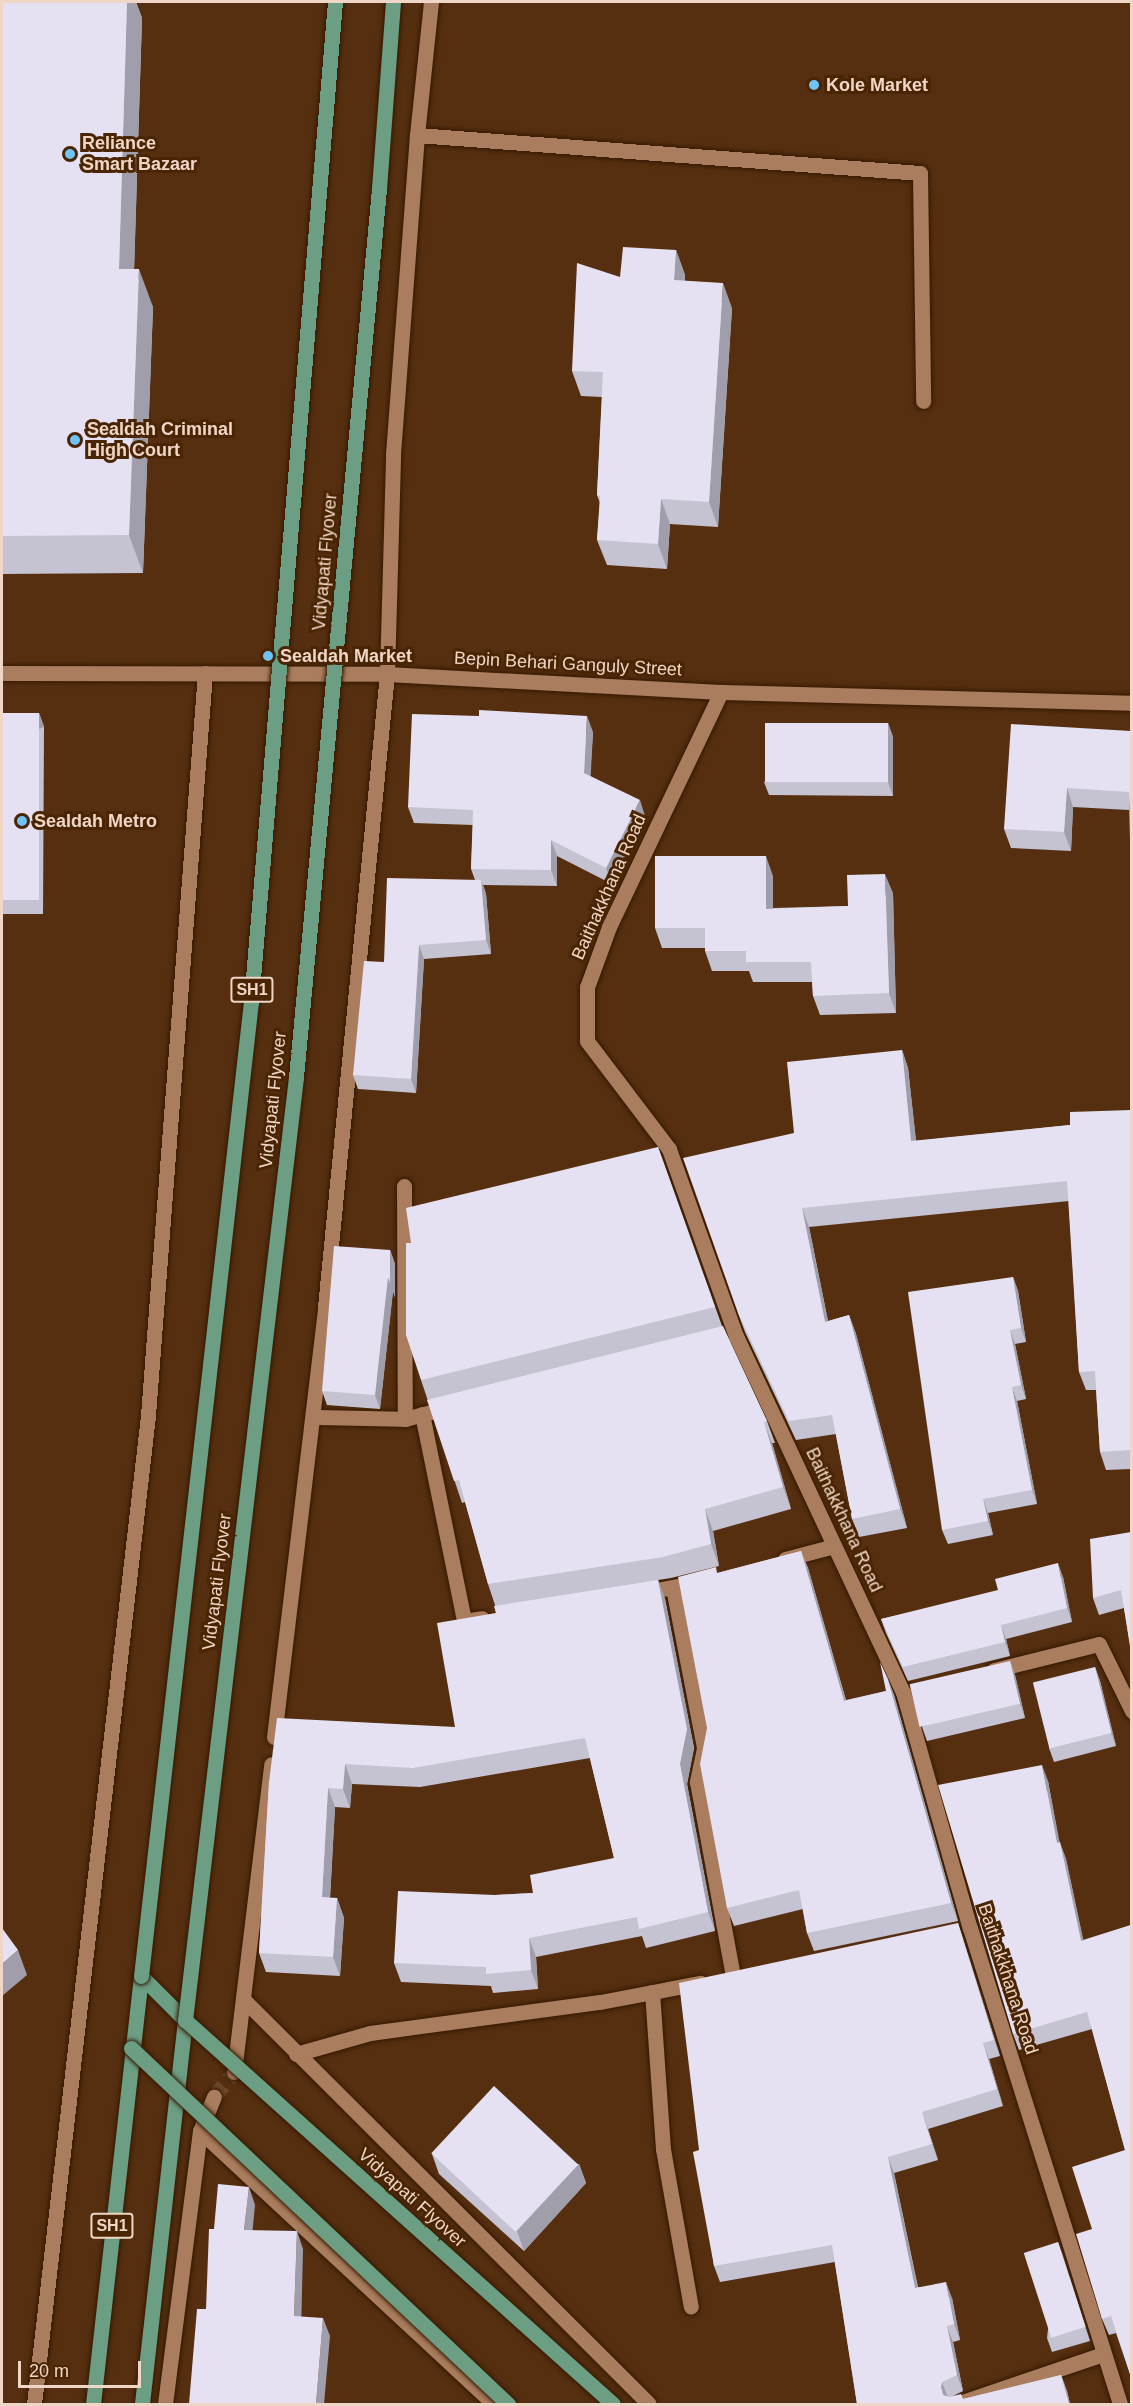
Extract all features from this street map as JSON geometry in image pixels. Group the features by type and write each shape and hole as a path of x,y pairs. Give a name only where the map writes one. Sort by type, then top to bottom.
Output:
{"main road":[{"name":"Vidyapati Flyover","path":"93,2404 131,2048 251,1002 335,2"},
{"name":"Vidyapati Flyover","path":"142,2404 296,1077 380,189 393,2"},
{"name":"Vidyapati Flyover","path":"141,1976 186,2020 613,2404"},
{"path":"131,2048 508,2404"}],"street":[{"path":"234,2072 313,1417 387,674 393,454 417,135 431,2"},
{"path":"417,135 920,173 923,401"},
{"name":"Bepin Behari Ganguly Street","path":"2,673 387,674 720,692 1131,703"},
{"path":"34,2404 148,1414 205,673"},
{"name":"Baithakkhana Road","path":"720,692 609,927 587,987 587,1041 669,1149 730,1337 909,1690 965,1930 1027,2102 1102,2354 1120,2404"},
{"path":"404,1186 405,1419"},
{"path":"313,1417 405,1419 446,1408"},
{"path":"422,1414 464,1621 499,1615"},
{"path":"765,1564 834,1546"},
{"path":"627,1596 708,1579"},
{"path":"296,2054 369,2033 600,2002 727,1978 697,1782 704,1748 673,1588"},
{"path":"984,1672 1100,1644 1131,1711"},
{"path":"652,1992 663,2149 691,2307"},
{"path":"243,1999 649,2404"},
{"path":"165,2404 200,2131 214,2097"},
{"path":"200,2131 494,2404"},
{"path":"956,2404 1102,2354"}],"building":[{"path":"2,2 127,2 119,269 139,269 129,535 2,536"},
{"path":"623,247 676,250 674,280 723,283 709,502 661,499 658,544 597,540 603,372 572,371 577,263 620,277"},
{"path":"479,710 587,716 584,773 640,800 606,868 551,840 551,870 471,869 473,810 408,807 412,714 479,716"},
{"name":"Sealdah Metro","path":"2,713 39,713 39,900 2,900"},
{"path":"765,723 888,723 888,782 765,782"},
{"path":"1011,724 1131,731 1131,889 1129,792 1067,788 1064,832 1004,829"},
{"path":"655,856 766,856 766,909 848,906 847,875 885,874 889,993 813,996 811,962 746,962 746,951 705,951 705,928 655,928"},
{"path":"387,878 481,880 486,940 419,945 411,1079 353,1075 364,961 384,962"},
{"path":"902,1050 911,1141 1070,1125 1070,1112 1131,1110 1131,1450 1100,1452 1095,1371 1079,1372 1067,1181 802,1208 825,1322 849,1315 900,1509 852,1519 832,1415 789,1421 738,1313 683,1158 794,1133 787,1062"},
{"path":"658,1147 715,1307 421,1380 406,1335 406,1243 411,1243 406,1208"},
{"path":"334,1246 390,1250 390,1283 388,1277 375,1395 322,1391"},
{"path":"1013,1277 1021,1328 1010,1330 1021,1385 1012,1387 1032,1490 983,1499 988,1521 942,1530 908,1292"},
{"path":"723,1326 767,1421 764,1422 783,1487 705,1509 711,1544 663,1557 488,1584 459,1480 454,1481 427,1400"},
{"path":"1131,1532 1131,1651 1121,1590 1093,1598 1090,1539"},
{"path":"801,1551 844,1701 886,1691 880,1662 887,1677 951,1903 807,1933 799,1890 727,1908 700,1764 707,1728 678,1577 716,1567 717,1573"},
{"path":"1058,1563 1067,1608 1001,1625 1005,1642 903,1667 881,1619 998,1590 995,1579"},
{"path":"658,1580 687,1729 680,1764 708,1912 639,1929 637,1917 529,1938 531,1970 486,1974 486,1967 394,1963 398,1891 495,1895 533,1893 530,1875 614,1858 585,1738 413,1768 345,1764 343,1789 328,1788 322,1897 337,1898 333,1957 259,1953 269,1782 277,1718 455,1727 437,1623 496,1613 494,1606"},
{"path":"1010,1661 1020,1704 920,1727 910,1684"},
{"path":"1095,1667 1111,1733 1049,1748 1033,1682"},
{"path":"1042,1765 1057,1843 1060,1842 1081,1941 1131,1925 1131,2377 1111,2316 1102,2319 1076,2234 1092,2229 1072,2167 1125,2150 1087,2012 1013,2034 938,1785"},
{"path":"958,1923 994,2040 983,2043 997,2089 922,2112 932,2144 888,2157 915,2288 946,2282 954,2324 947,2326 957,2375 942,2382 943,2395 949,2397 961,2394 963,2399 1061,2375 1069,2404 857,2404 832,2245 714,2266 693,2152 699,2150 679,1983"},
{"path":"2,1928 18,1950 2,1964"},
{"path":"494,2086 578,2164 515,2232 431,2153"},
{"path":"218,2184 249,2187 244,2230 297,2231 294,2316 323,2318 316,2404 189,2404 197,2309 206,2309 209,2229 214,2229"},
{"path":"1058,2242 1086,2327 1051,2338 1024,2253"}],"tunnel":[{"path":"214,2097 234,2072"}],"place":[{"name":"Kole Market","path":"814,85"},
{"name":"Reliance Smart Bazaar","path":"70,154"},
{"name":"Sealdah Criminal High Court","path":"75,440"},
{"name":"Sealdah Market","path":"268,656"},
{"name":"Sealdah Metro","path":"22,821"}]}
